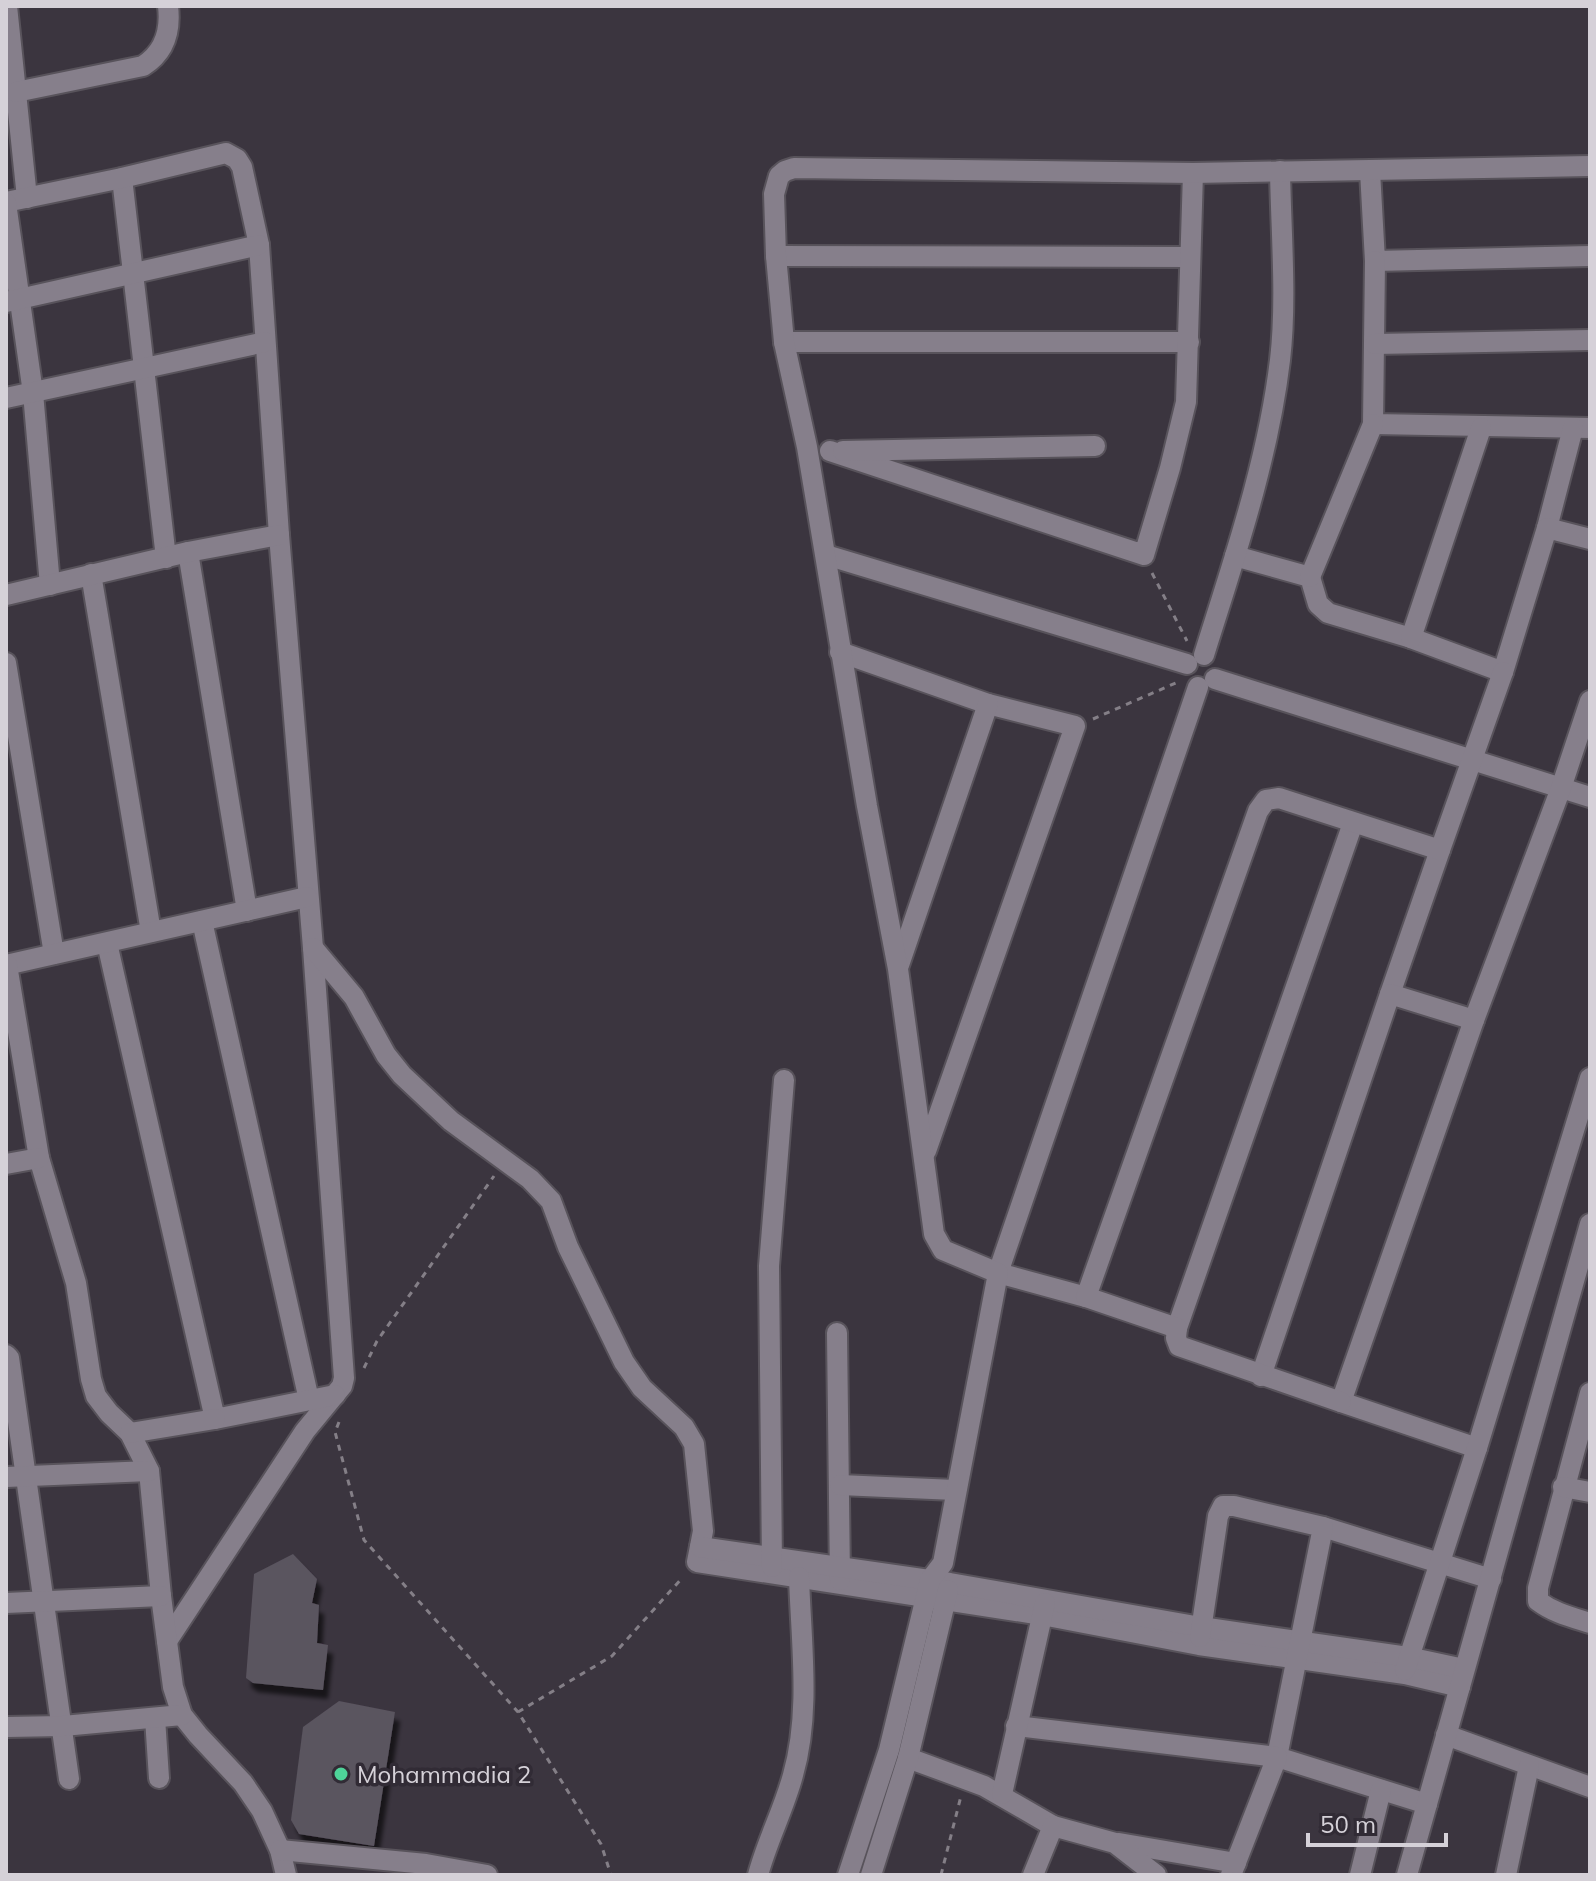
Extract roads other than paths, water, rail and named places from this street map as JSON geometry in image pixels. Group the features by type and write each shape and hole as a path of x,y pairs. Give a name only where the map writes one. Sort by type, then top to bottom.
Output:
{"street":[{"path":"7,6 27,198"},
{"path":"16,92 143,66 152,61 164,44 169,22 168,6"},
{"path":"50,585 33,393 13,301 6,202 226,153 242,167 259,245 344,1378 335,1395 305,1431 167,1641"},
{"path":"1177,1328 1086,1297 998,1273 943,1250 934,1234 898,969 840,652 807,447 784,342 776,256 775,185 785,171 794,168 1193,173 1590,166"},
{"path":"871,1875 908,1758 955,1490 998,1273 1235,556 1263,453 1281,357 1280,171"},
{"path":"1370,171 1375,261 1373,424 1310,577 1318,604 1328,613 1411,638 1503,672"},
{"path":"807,447 830,451 1144,555 1186,402 1193,173"},
{"path":"122,178 166,558"},
{"path":"13,301 259,245"},
{"path":"776,256 1190,257"},
{"path":"1375,261 1590,256"},
{"path":"1375,344 1590,340"},
{"path":"6,398 265,342"},
{"path":"784,342 1189,342"},
{"path":"1261,1376 1503,672 1581,428 1373,424"},
{"path":"1411,638 1481,428"},
{"path":"830,451 1095,446"},
{"path":"1547,528 1590,539"},
{"path":"6,595 188,552 279,535"},
{"path":"188,552 247,911"},
{"path":"826,555 1198,670 1590,797"},
{"path":"1235,556 1310,577"},
{"path":"91,574 151,932"},
{"path":"840,652 988,704 1075,726 925,1153"},
{"path":"6,663 54,954"},
{"path":"1341,1402 1474,1020 1561,788 1590,701"},
{"path":"898,969 988,704"},
{"path":"1086,1297 1258,811 1266,800 1279,798 1440,850"},
{"path":"1353,823 1176,1338 1179,1346 1261,1376 1477,1448"},
{"path":"286,1875 280,1850 262,1811 243,1783 182,1715 173,1687 149,1471 130,1433 109,1413 93,1388 76,1283 39,1158 7,965 307,897"},
{"path":"202,921 309,1400"},
{"path":"107,943 215,1419"},
{"path":"313,948 354,997 386,1055 402,1075 451,1121 506,1160 551,1201 568,1247 624,1362 642,1388 684,1427 694,1444 703,1531 699,1554 841,1576 939,1585 1200,1636 1406,1665 1462,1678"},
{"path":"1390,994 1474,1020"},
{"path":"1406,1665 1477,1448 1590,1078"},
{"path":"772,1565 769,1266 784,1080"},
{"path":"6,1164 39,1158"},
{"path":"1407,1875 1587,1248 1590,1224"},
{"path":"837,1333 841,1576"},
{"path":"6,1355 9,1358 27,1476 69,1779"},
{"path":"1590,1393 1540,1574 1538,1601 1555,1612 1590,1623"},
{"path":"130,1433 335,1395"},
{"path":"6,1477 149,1471"},
{"path":"840,1485 955,1490"},
{"path":"1563,1487 1590,1492"},
{"path":"1200,1636 1218,1516 1223,1506 1323,1527 1491,1579"},
{"path":"908,1758 966,1777 1002,1794 1053,1826 1234,1869 1277,1757 1323,1527"},
{"path":"772,1565 799,1577 841,1576"},
{"path":"758,1875 794,1775 802,1733 804,1691 799,1577"},
{"path":"848,1875 939,1585"},
{"path":"6,1603 161,1596"},
{"path":"1002,1794 1044,1606"},
{"path":"6,1727 63,1726 182,1715"},
{"path":"155,1718 159,1778"},
{"path":"1016,1726 1277,1757 1427,1804"},
{"path":"1446,1735 1590,1787"},
{"path":"1507,1875 1529,1766"},
{"path":"1360,1875 1381,1790"},
{"path":"1033,1875 1053,1826"},
{"path":"1115,1843 1156,1875"},
{"path":"280,1850 426,1864 487,1875"}],"place":[{"name":"Mohammadia 2","path":"341,1774"}]}
